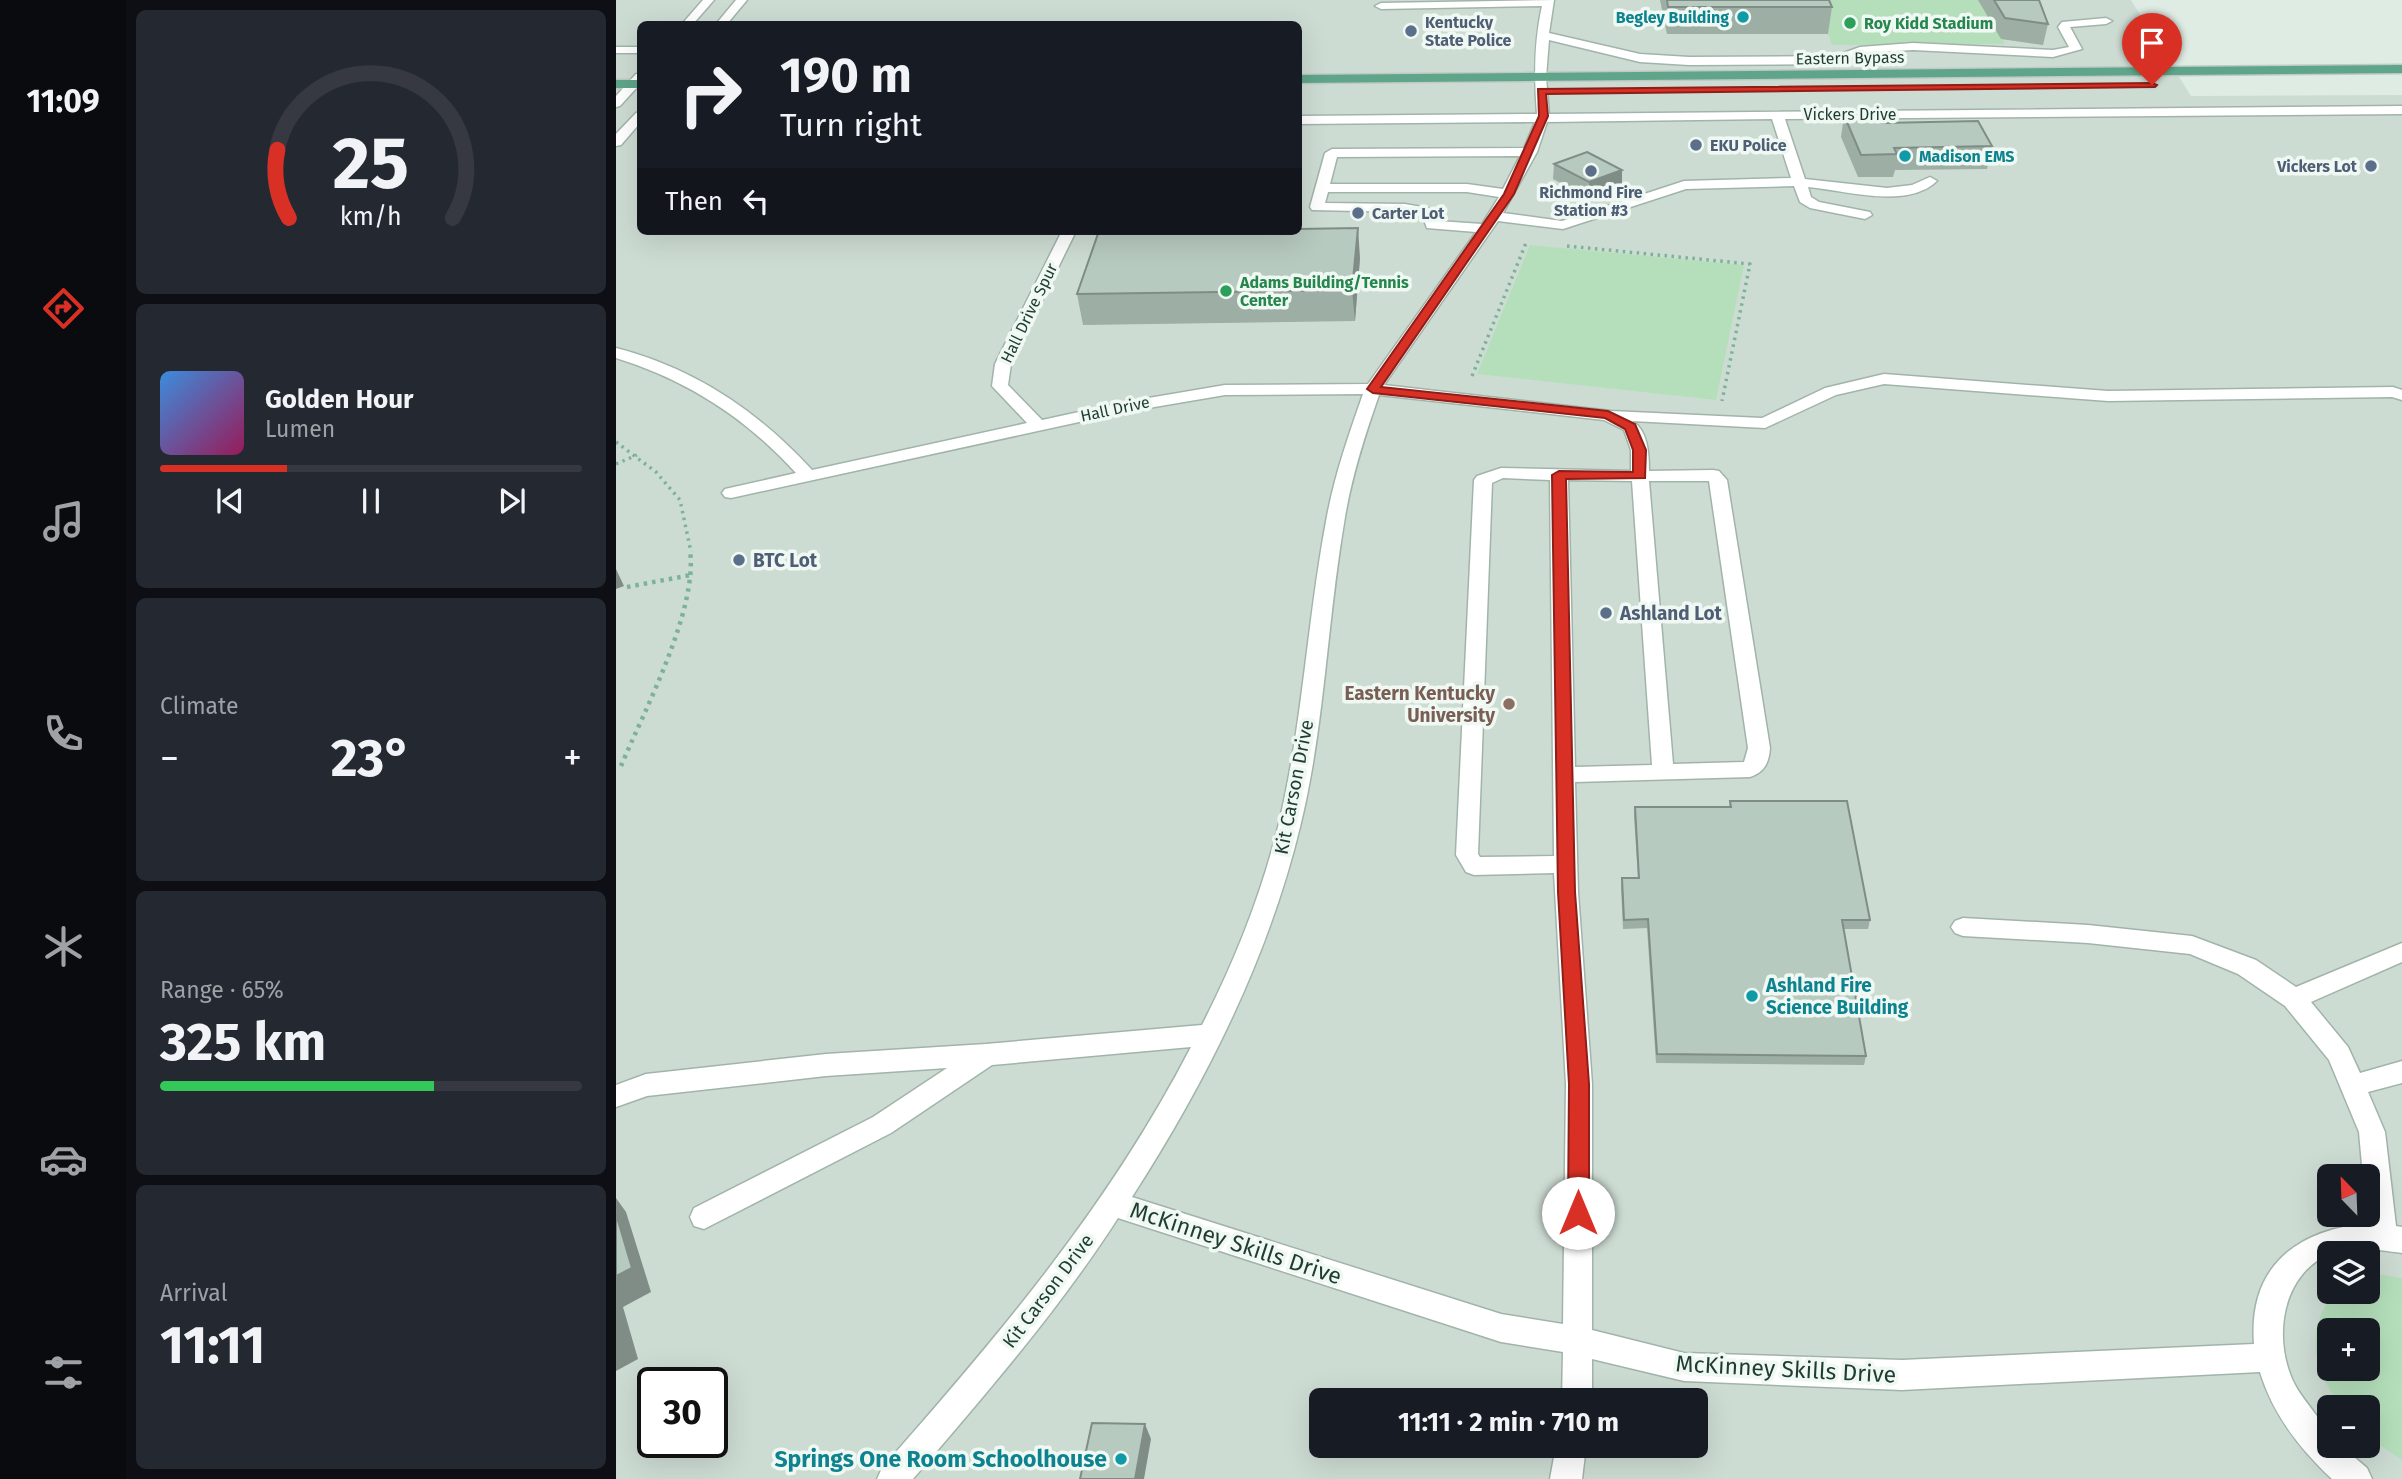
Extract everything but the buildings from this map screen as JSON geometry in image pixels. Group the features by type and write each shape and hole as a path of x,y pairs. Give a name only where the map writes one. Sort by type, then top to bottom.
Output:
{"main road":[{"name":"Eastern Bypass","path":"1302,79 1541,87 2402,69"},
{"path":"616,84 637,81"},
{"path":"618,100 637,97"}],"street":[{"path":"690,21 709,0"},
{"path":"723,21 742,0"},
{"path":"1381,6 1548,1"},
{"name":"Kit Carson Drive","path":"893,1479 1001,1353 1081,1251 1114,1203 1175,1105 1211,1035 1248,952 1289,827 1303,753 1340,491 1373,389 1509,194 1530,152 1544,116 1541,87 1542,35 1548,1"},
{"path":"1542,35 1640,58 1689,61 1836,60 1849,53 1876,48 1977,47 2025,53 2068,51 2076,49 2076,46 2064,27 2066,24 2106,21"},
{"path":"616,50 637,50"},
{"path":"618,100 637,82"},
{"name":"Vickers Drive","path":"1302,120 2402,110"},
{"path":"1777,115 1799,183 1808,202 1865,215"},
{"path":"616,142 637,119"},
{"path":"1530,152 1332,153 1317,207 1405,208 1428,212 1432,225 1489,222 1563,225 1684,185 1799,183 1885,192 1917,189 1930,181"},
{"path":"1322,188 1467,188 1509,194"},
{"name":"Hall Drive Spur","path":"1038,425 1000,386 1003,364 1067,235"},
{"path":"616,353 665,368 711,390 763,428 783,446 808,476"},
{"name":"Hall Drive","path":"731,493 1038,425 1205,392 1269,388 1373,389 1608,415 1765,423 1831,391 1884,379 2108,396 2393,392 2402,395"},
{"path":"1608,415 1631,427 1640,450 1663,772"},
{"path":"1565,775 1750,769 1758,761 1759,748 1718,481 1713,475 1501,473 1483,480 1467,855 1474,866 1566,864"},
{"path":"1559,475 1566,892 1579,1084 1577,1388"},
{"path":"1963,928 2088,934 2192,944 2247,967 2294,999 2339,1054 2372,1132 2393,1239 2338,1239 2315,1247 2295,1260 2281,1277 2271,1298 2267,1322 2276,1376 2289,1405 2308,1433 2332,1459 2356,1479"},
{"path":"2294,999 2402,952"},
{"path":"616,1096 646,1086 826,1065 986,1055 1211,1035"},
{"path":"704,1217 882,1125 986,1055"},
{"path":"2352,1086 2402,1072"},
{"name":"McKinney Skills Drive","path":"1114,1203 1501,1328 1578,1341 1684,1367 1902,1375 2271,1357"},
{"path":"1566,1479 1569,1458"}],"path":[{"path":"1484,377 1470,376 1526,243 1515,242"},
{"path":"1566,246 1750,264 1722,403"},
{"path":"1737,296 1743,297"},
{"path":"1723,363 1730,364"},
{"path":"616,442 637,455 656,472 680,500 687,525 691,575 683,618 621,766"},
{"path":"616,464 637,455"},
{"path":"627,587 691,575"}],"shaded area":[{"name":"Eastern Kentucky University","path":"616,0 2131,0 2191,96 2402,95 2402,1479 616,1479"}],"green space":[{"name":"Roy Kidd Stadium","path":"1660,0 2023,0 2031,12 2043,45 2002,39 2005,44 1832,45 1828,34 1667,34"},
{"path":"1530,245 1744,265 1716,400 1477,374"},
{"path":"2380,1275 2402,1278 2402,1460 2380,1445 2380,1395 2333,1395 2326,1381 2380,1381 2380,1318 2320,1318 2327,1304 2380,1304"}],"place":[{"name":"Begley Building","path":"1743,17"},
{"name":"Roy Kidd Stadium","path":"1850,23"},
{"name":"Kentucky State Police","path":"1411,31"},
{"name":"EKU Police","path":"1696,145"},
{"name":"Madison EMS","path":"1905,156"},
{"name":"Vickers Lot","path":"2371,166"},
{"name":"Richmond Fire Station #3","path":"1591,171"},
{"name":"Carter Lot","path":"1358,213"},
{"name":"Adams Building/Tennis Center","path":"1226,291"},
{"name":"BTC Lot","path":"739,560"},
{"name":"Ashland Lot","path":"1606,613"},
{"name":"Eastern Kentucky University","path":"1509,704"},
{"name":"Ashland Fire Science Building","path":"1752,996"},
{"name":"Springs One Room Schoolhouse","path":"1121,1459"}],"route":[{"path":"1578,1213 1579,1084 1566,892 1559,475 1640,476 1640,450 1631,427 1608,415 1373,389 1509,194 1544,116 1541,91 2152,85"}]}
